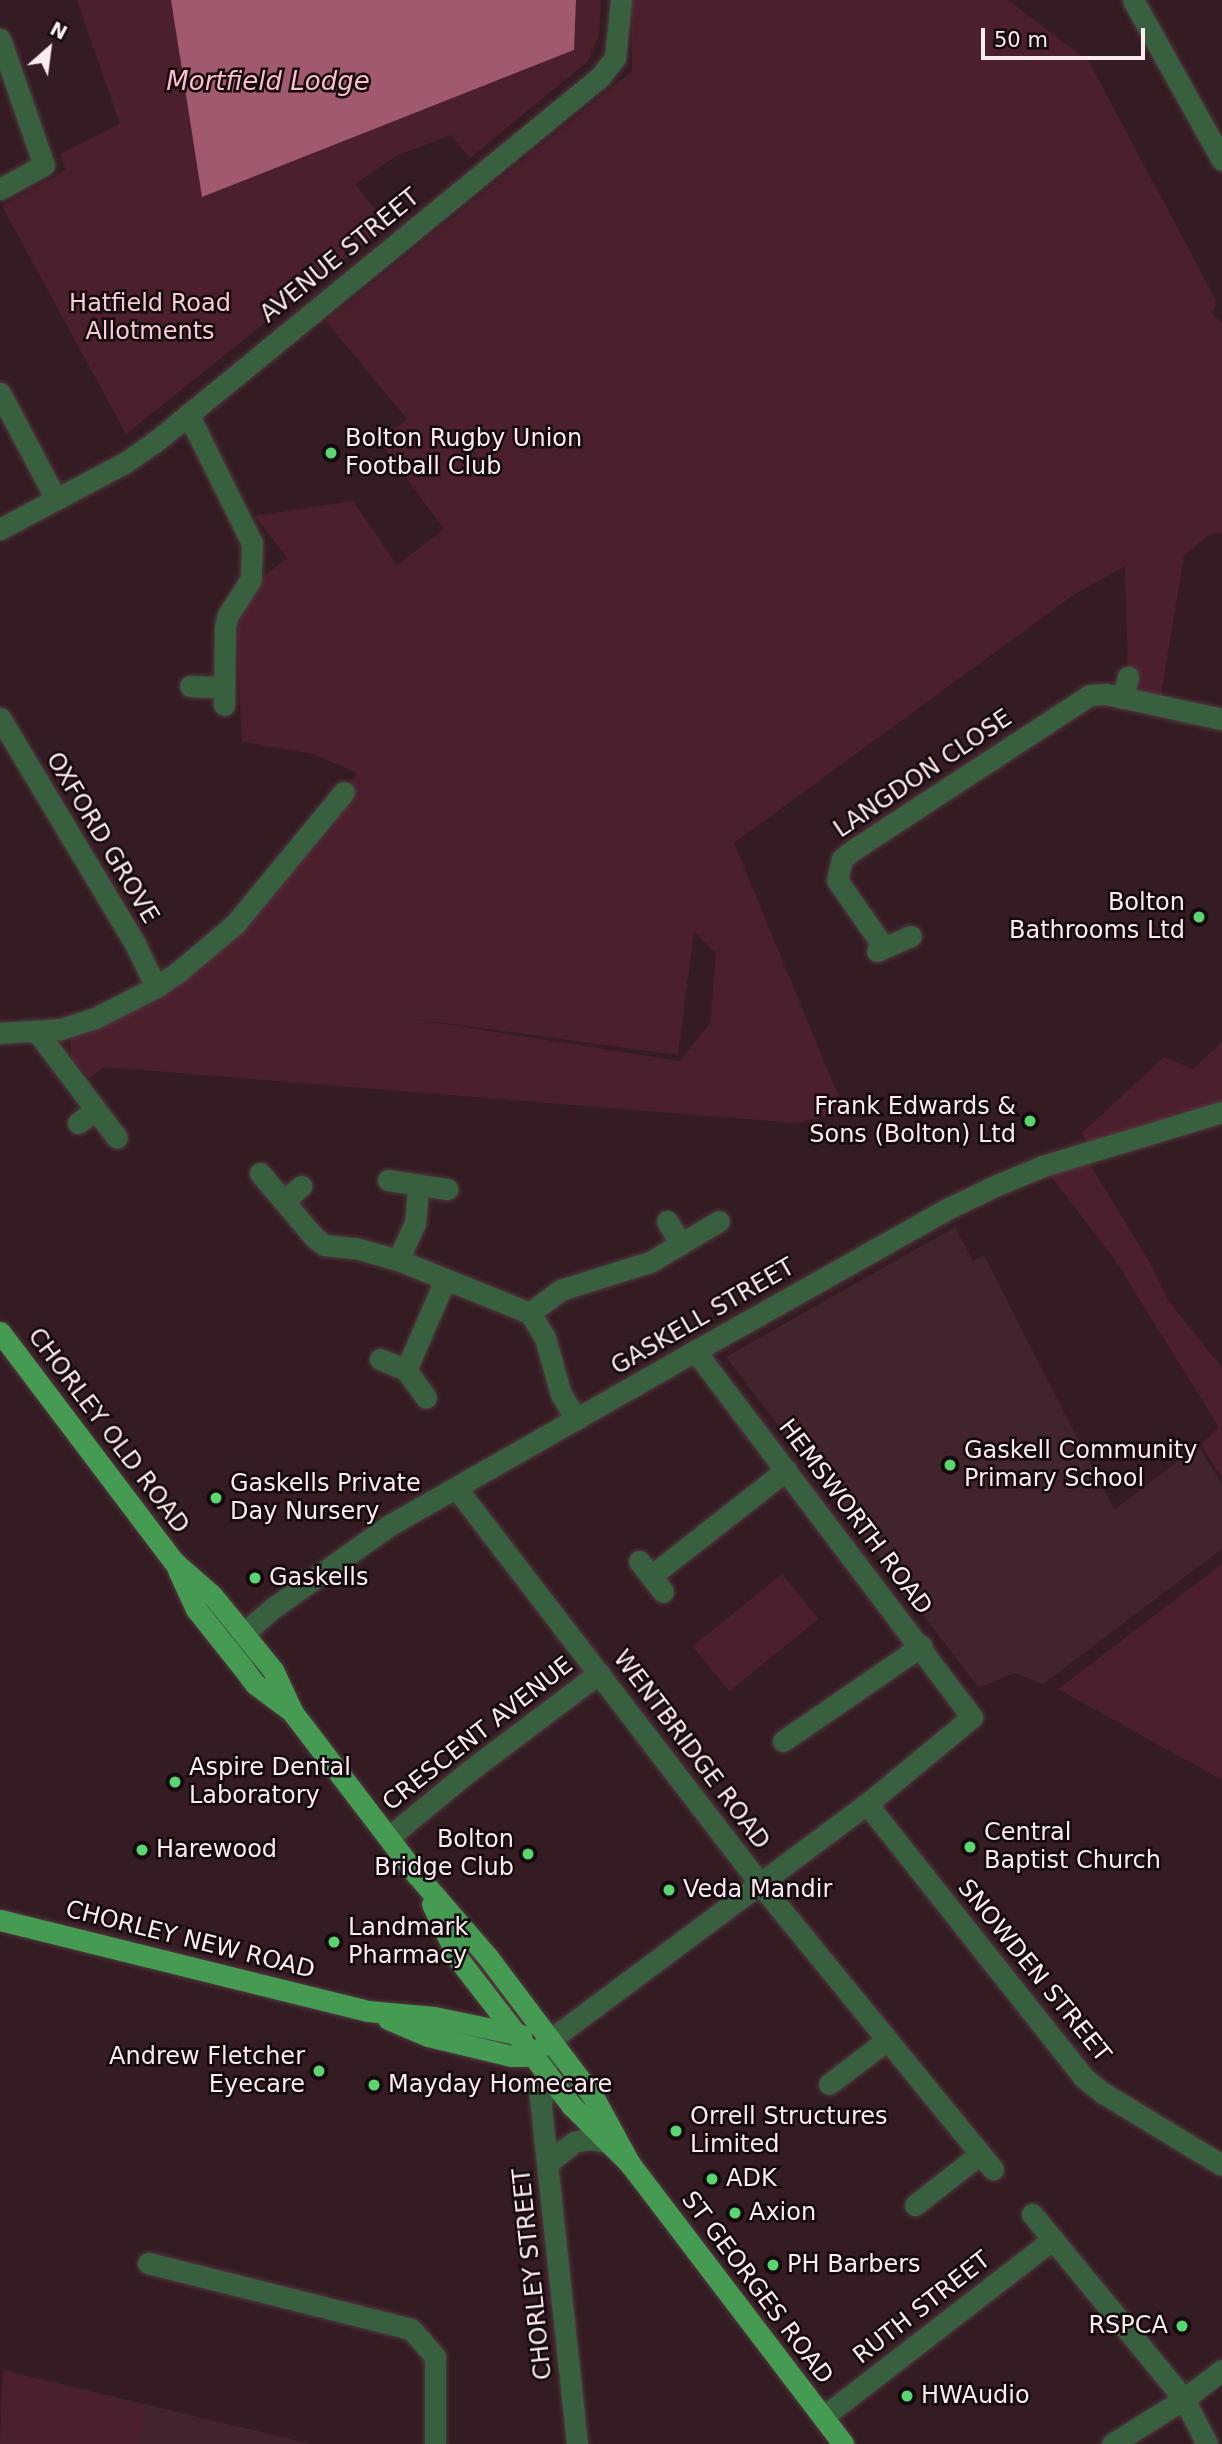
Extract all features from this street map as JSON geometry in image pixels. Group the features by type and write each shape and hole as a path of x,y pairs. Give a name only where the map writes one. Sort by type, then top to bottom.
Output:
{"main road":[{"name":"CHORLEY OLD ROAD","path":"3,1341 174,1562 243,1624 273,1670 293,1713 417,1875 487,1956 550,2040"},
{"name":"CHORLEY OLD ROAD","path":"174,1562 197,1609 255,1684 293,1713"},
{"name":"CHORLEY OLD ROAD","path":"417,1875 459,1960 532,2054"},
{"name":"CHORLEY NEW ROAD","path":"0,1920 368,2011 434,2017 550,2040"},
{"name":"CHORLEY NEW ROAD","path":"368,2011 428,2036 512,2056 532,2054"},
{"path":"532,2054 550,2040"},
{"name":"ST GEORGES ROAD","path":"550,2040 594,2098 630,2164 843,2444"},
{"name":"ST GEORGES ROAD","path":"532,2054 572,2106 630,2164"}],"street":[{"name":"AVENUE STREET","path":"0,530 126,462 600,77 615,58 621,0"},
{"path":"1133,0 1222,160"},
{"path":"0,38 44,165 0,189"},
{"path":"0,393 56,499"},
{"path":"188,414 251,543 251,579 228,615 225,626 224,696 190,686"},
{"path":"1128,677 1133,700"},
{"name":"LANGDON CLOSE","path":"911,936 880,948 837,880 842,859 1082,699 1098,694 1222,719"},
{"name":"OXFORD GROVE","path":"0,718 135,944 156,987"},
{"path":"0,1033 38,1033 97,1017 156,987 208,949 235,924 344,792"},
{"path":"38,1033 117,1138"},
{"path":"78,1123 95,1110"},
{"name":"GASKELL STREET","path":"243,1624 390,1525 949,1208 1043,1166 1222,1112"},
{"path":"260,1173 314,1237 324,1245 355,1248 398,1260 530,1313 545,1338 561,1394 576,1419"},
{"path":"388,1180 447,1189"},
{"path":"398,1260 415,1223 418,1185"},
{"path":"284,1201 301,1186"},
{"path":"667,1221 681,1244"},
{"path":"530,1313 561,1290 650,1262 719,1221"},
{"path":"406,1370 445,1280"},
{"name":"HEMSWORTH ROAD","path":"695,1351 921,1646 972,1717 867,1804"},
{"path":"380,1359 406,1370 426,1398"},
{"path":"651,1576 786,1470"},
{"name":"WENTBRIDGE ROAD","path":"457,1489 761,1885 986,2162 915,2205"},
{"path":"197,1609 243,1624 238,1650 243,1668"},
{"path":"783,1741 798,1724 921,1646"},
{"name":"CRESCENT AVENUE","path":"389,1837 469,1771 600,1673"},
{"path":"550,2040 867,1804"},
{"name":"SNOWDEN STREET","path":"867,1804 1083,2077 1103,2093 1222,2165"},
{"name":"CHORLEY STREET","path":"542,2099 550,2040"},
{"path":"829,2084 887,2040"},
{"name":"CHORLEY STREET","path":"532,2054 542,2099 577,2444"},
{"path":"548,2163 574,2142 589,2139 607,2142"},
{"path":"1032,2214 1184,2399 1207,2444"},
{"name":"RUTH STREET","path":"823,2417 1053,2239"},
{"path":"148,2263 411,2329 435,2357 435,2444"},
{"path":"1112,2444 1184,2399 1222,2370"}],"shaded area":[{"name":"Gaskell Community Primary School","path":"955,1227 973,1261 984,1255 1114,1510 1198,1446 1222,1484 1222,1549 1043,1684 1014,1673 979,1688 726,1357"},
{"path":"3,2370 311,2444 0,2444"}],"green space":[{"name":"Hatfield Road Allotments","path":"77,0 171,0 202,197 574,50 576,0 601,0 599,35 588,61 470,158 451,135 396,156 355,184 387,225 126,434 2,206 66,170 60,154 120,124"},
{"path":"631,0 1008,0 1089,62 1217,302 1212,313 1222,324 1222,532 1207,536 1184,556 1159,706 1128,677 1125,566 1072,596 734,843 845,1112 796,1123 104,1067 89,1078 71,1057 70,1031 160,990 239,920 357,773 313,754 242,742 237,636 241,610 267,574 287,558 255,516 353,501 397,565 444,529 379,441 407,419 326,321 632,71","holes":["694,931 716,953 710,1023 680,1061 400,1017 678,1055"]},
{"path":"1222,1042 1222,1113 1090,1151 1082,1133 1164,1057 1193,1069"},
{"path":"1083,1153 1150,1263 1168,1300 1222,1368 1222,1477 1201,1445 1219,1427 1113,1257 1043,1166"},
{"path":"1222,1564 1222,1780 1058,1689"},
{"path":"782,1574 819,1619 729,1691 693,1646"},
{"path":"3,2370 147,2407 138,2444 0,2444"}],"water":[{"name":"Mortfield Lodge","path":"171,0 576,0 574,50 202,197"}],"place":[{"name":"Bolton Rugby Union Football Club","path":"331,453"},
{"name":"Bolton Bathrooms Ltd","path":"1199,917"},
{"name":"Frank Edwards & Sons (Bolton) Ltd","path":"1030,1121"},
{"name":"Gaskell Community Primary School","path":"950,1465"},
{"name":"Gaskells Private Day Nursery","path":"216,1498"},
{"name":"Gaskells","path":"255,1578"},
{"name":"Aspire Dental Laboratory","path":"175,1782"},
{"name":"Central Baptist Church","path":"970,1847"},
{"name":"Harewood","path":"142,1850"},
{"name":"Bolton Bridge Club","path":"528,1854"},
{"name":"Veda Mandir","path":"669,1890"},
{"name":"Landmark Pharmacy","path":"334,1942"},
{"name":"Andrew Fletcher Eyecare","path":"319,2071"},
{"name":"Mayday Homecare","path":"374,2085"},
{"name":"Orrell Structures Limited","path":"676,2131"},
{"name":"ADK","path":"712,2179"},
{"name":"Axion","path":"735,2213"},
{"name":"PH Barbers","path":"773,2265"},
{"name":"RSPCA","path":"1182,2326"},
{"name":"HWAudio","path":"907,2396"}]}
